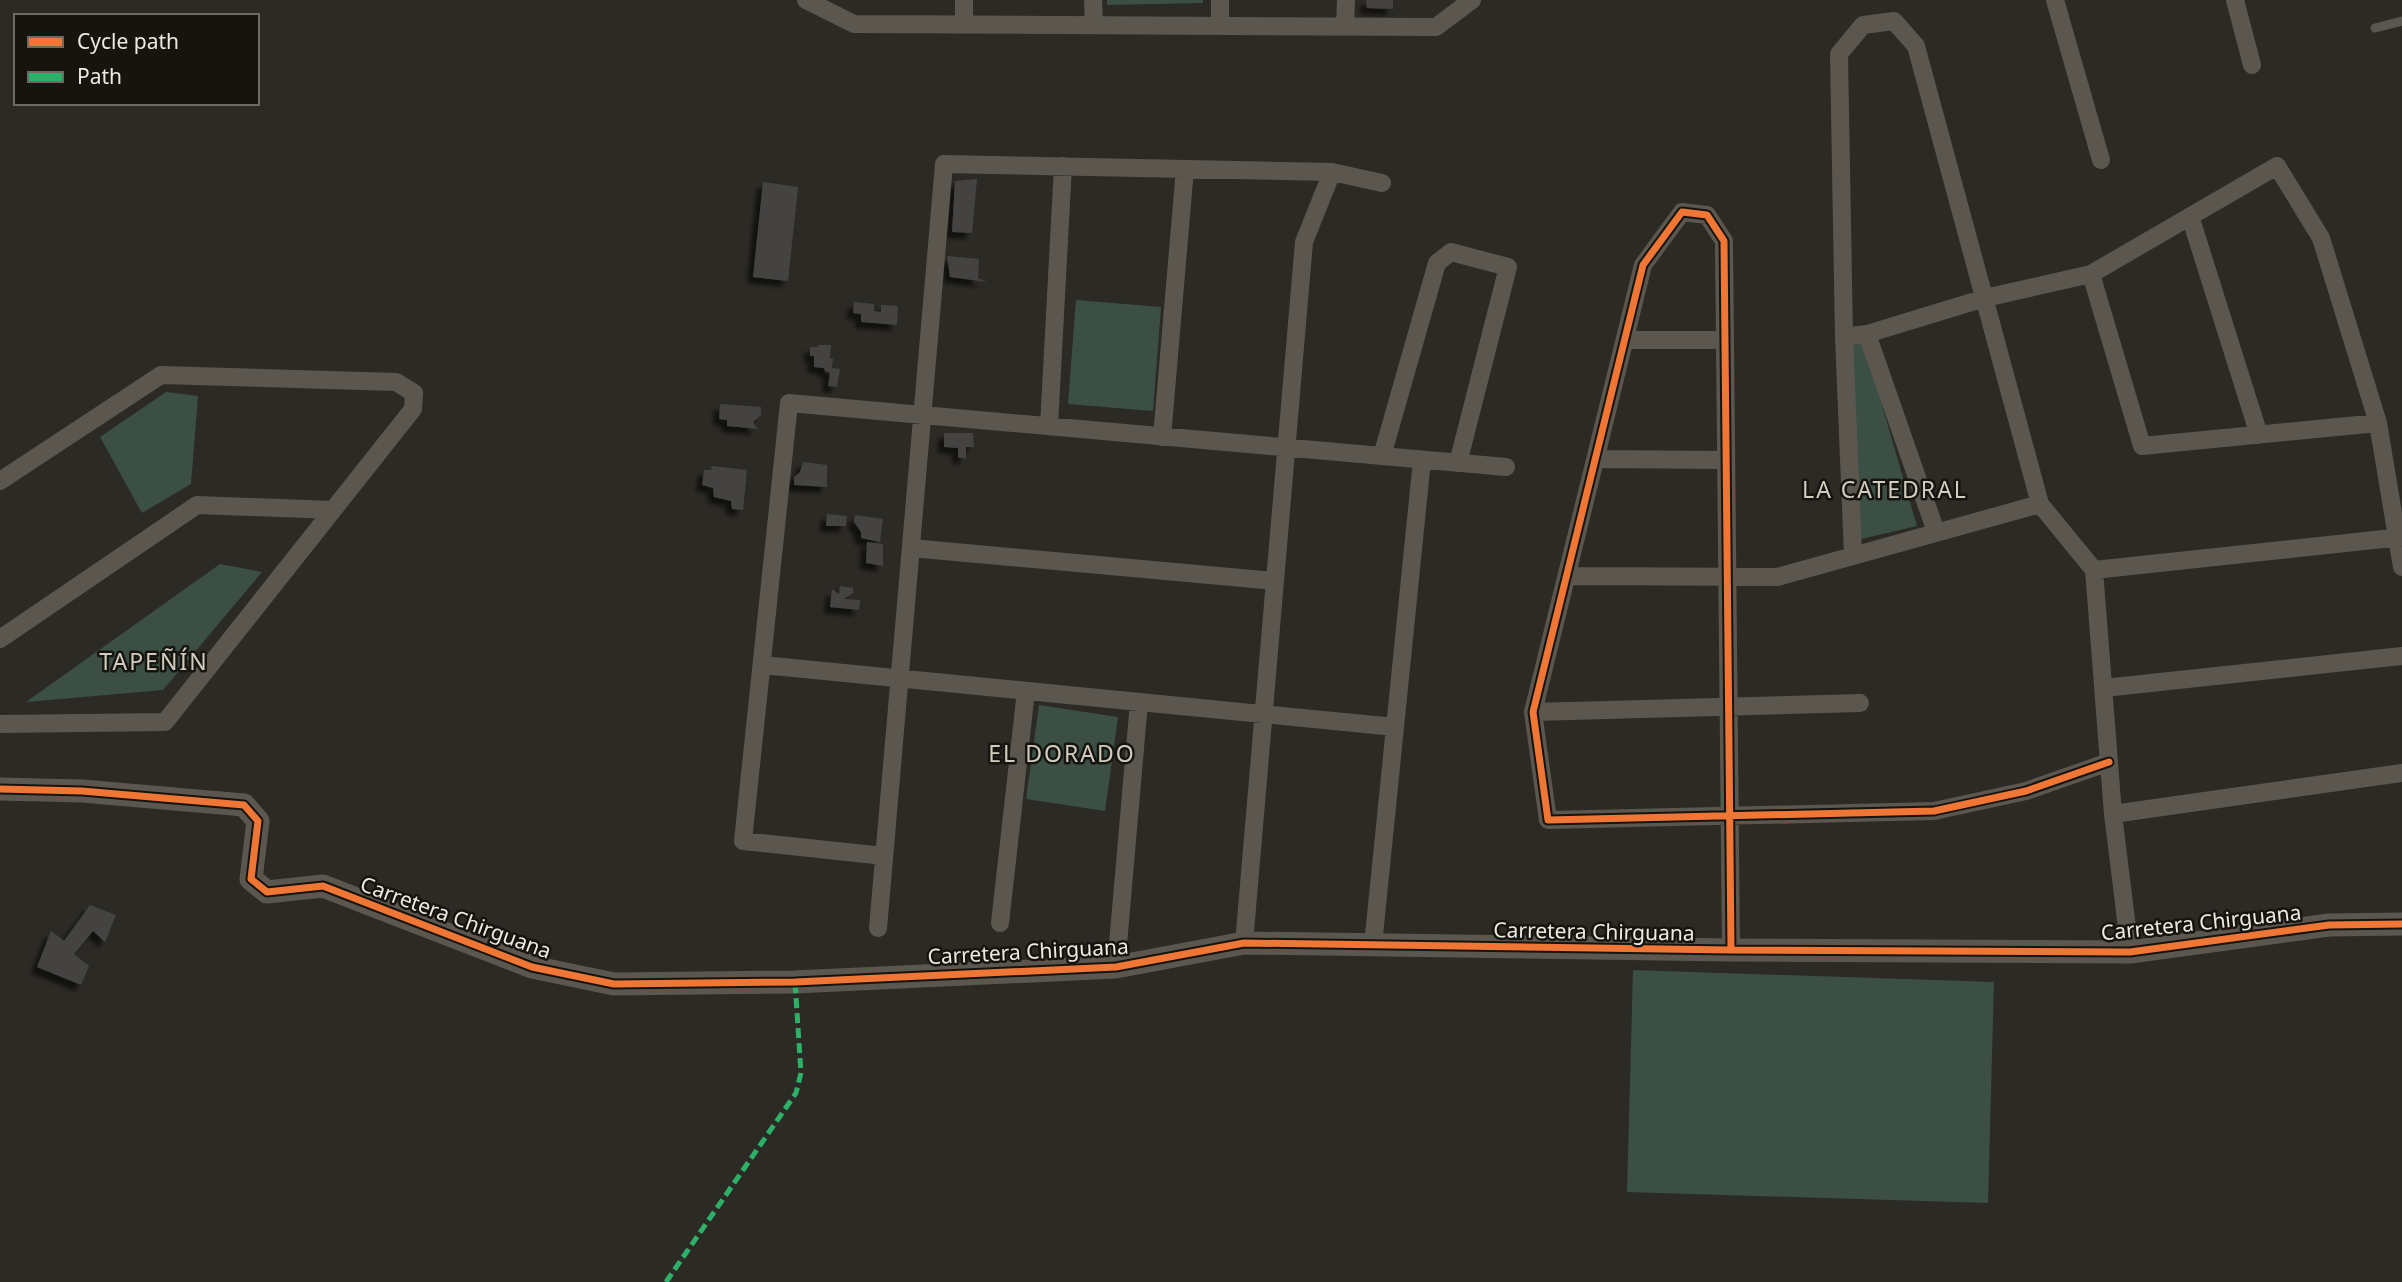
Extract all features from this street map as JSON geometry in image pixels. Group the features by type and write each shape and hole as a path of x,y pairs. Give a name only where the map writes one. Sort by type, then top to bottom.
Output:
{"street":[{"path":"806,0 831,6 853,24 1345,27 1436,27 1472,0"},
{"path":"964,0 964,25"},
{"path":"1093,0 1094,25"},
{"path":"1220,0 1220,26"},
{"path":"1345,27 1346,0"},
{"path":"2055,0 2101,160"},
{"path":"2235,0 2252,65"},
{"path":"1853,555 1844,337 1839,54 1863,24 1894,21 1916,46 2040,504 2094,570 2113,814 2130,952"},
{"path":"878,928 944,164 1332,172 1382,183"},
{"path":"1049,426 1063,166"},
{"path":"1844,337 1867,334 1985,298 2091,274 2277,166 2321,238 2378,423 2400,538 2402,567"},
{"path":"1162,436 1185,169"},
{"path":"1244,943 1304,242 1332,172"},
{"path":"1731,950 1730,817 1729,707 1724,241 1707,215 1682,212 1643,265 1533,712 1548,820 1730,817 1934,811 2026,790 2109,762"},
{"path":"2190,216 2259,435"},
{"path":"1382,456 1437,262 1451,252 1508,267 1458,463"},
{"path":"2091,274 2142,446 2378,423"},
{"path":"1867,334 1936,532"},
{"path":"1625,340 1725,340"},
{"path":"0,481 161,375 396,382 414,393 413,409 165,722 0,724"},
{"path":"884,856 743,841 789,403 1506,467"},
{"path":"1595,459 1726,460"},
{"path":"1373,945 1422,460"},
{"path":"1567,576 1777,577 2040,504"},
{"path":"0,639 197,505 333,509"},
{"path":"2094,570 2400,538"},
{"path":"911,548 1275,581"},
{"path":"2104,688 2402,656"},
{"path":"762,665 1395,727"},
{"path":"1000,923 1026,691"},
{"path":"1116,967 1139,702"},
{"path":"1533,712 1860,703"},
{"path":"2113,814 2402,773"},
{"name":"Carretera Chirguana","path":"0,789 82,791 244,805 258,821 251,879 267,892 323,886 531,967 614,984 795,982 1116,967 1244,943 2130,952 2329,925 2402,924"}],"lane":[{"path":"2375,28 2402,21"}],"green space":[{"path":"1107,0 1203,0 1203,3 1107,5"},
{"path":"1076,300 1161,307 1153,411 1068,404"},
{"path":"1864,343 1917,526 1857,540 1850,346"},
{"path":"166,392 198,396 191,484 142,513 100,437"},
{"path":"220,564 262,572 163,690 26,702"},
{"path":"1039,705 1118,717 1105,811 1026,799"},
{"path":"1633,970 1994,982 1988,1203 1627,1192"}],"building":[{"path":"1366,0 1393,0 1393,9 1367,8"},
{"path":"977,179 972,233 952,232 955,181"},
{"path":"763,182 798,187 788,281 753,277"},
{"path":"947,256 979,259 978,278 987,282 950,277"},
{"path":"854,302 874,304 874,311 881,312 881,305 898,306 897,325 861,322 861,314 853,313"},
{"path":"831,345 832,368 840,369 837,387 828,386 830,373 824,368 814,367 814,356 810,356 810,347"},
{"path":"720,404 761,407 761,415 753,422 758,429 727,426 727,420 719,419"},
{"path":"944,433 973,433 974,447 966,447 966,459 958,457 958,448 944,447"},
{"path":"803,462 827,465 827,487 794,485 794,477 800,472"},
{"path":"712,466 747,470 743,510 732,509 731,501 714,497 713,488 702,485 704,470 711,470"},
{"path":"827,514 847,516 846,526 826,526"},
{"path":"855,515 883,519 880,542 861,538 861,532 854,522"},
{"path":"867,542 883,544 883,566 866,563"},
{"path":"840,586 853,588 853,593 844,599 860,600 859,610 830,607 832,589 839,594"},
{"path":"90,905 116,915 105,942 93,931 74,954 89,966 81,985 37,967 51,931 64,941"}],"marked path":[{"path":"666,1282 796,1093 801,1073 795,982"}],"cycle path":[{"path":"1731,950 1730,861 1729,773 1724,241 1707,215 1682,212 1643,265 1533,712 1548,820 1934,811 2026,791 2109,762"},
{"path":"0,789 82,791 244,805 258,821 251,879 267,892 323,886 532,967 614,984 795,982 1116,967 1244,943 2130,952 2329,925 2402,924"}],"district":[{"name":"LA CATEDRAL","path":"1885,489"},
{"name":"TAPEÑÍN","path":"154,661"},
{"name":"EL DORADO","path":"1062,753"}]}
